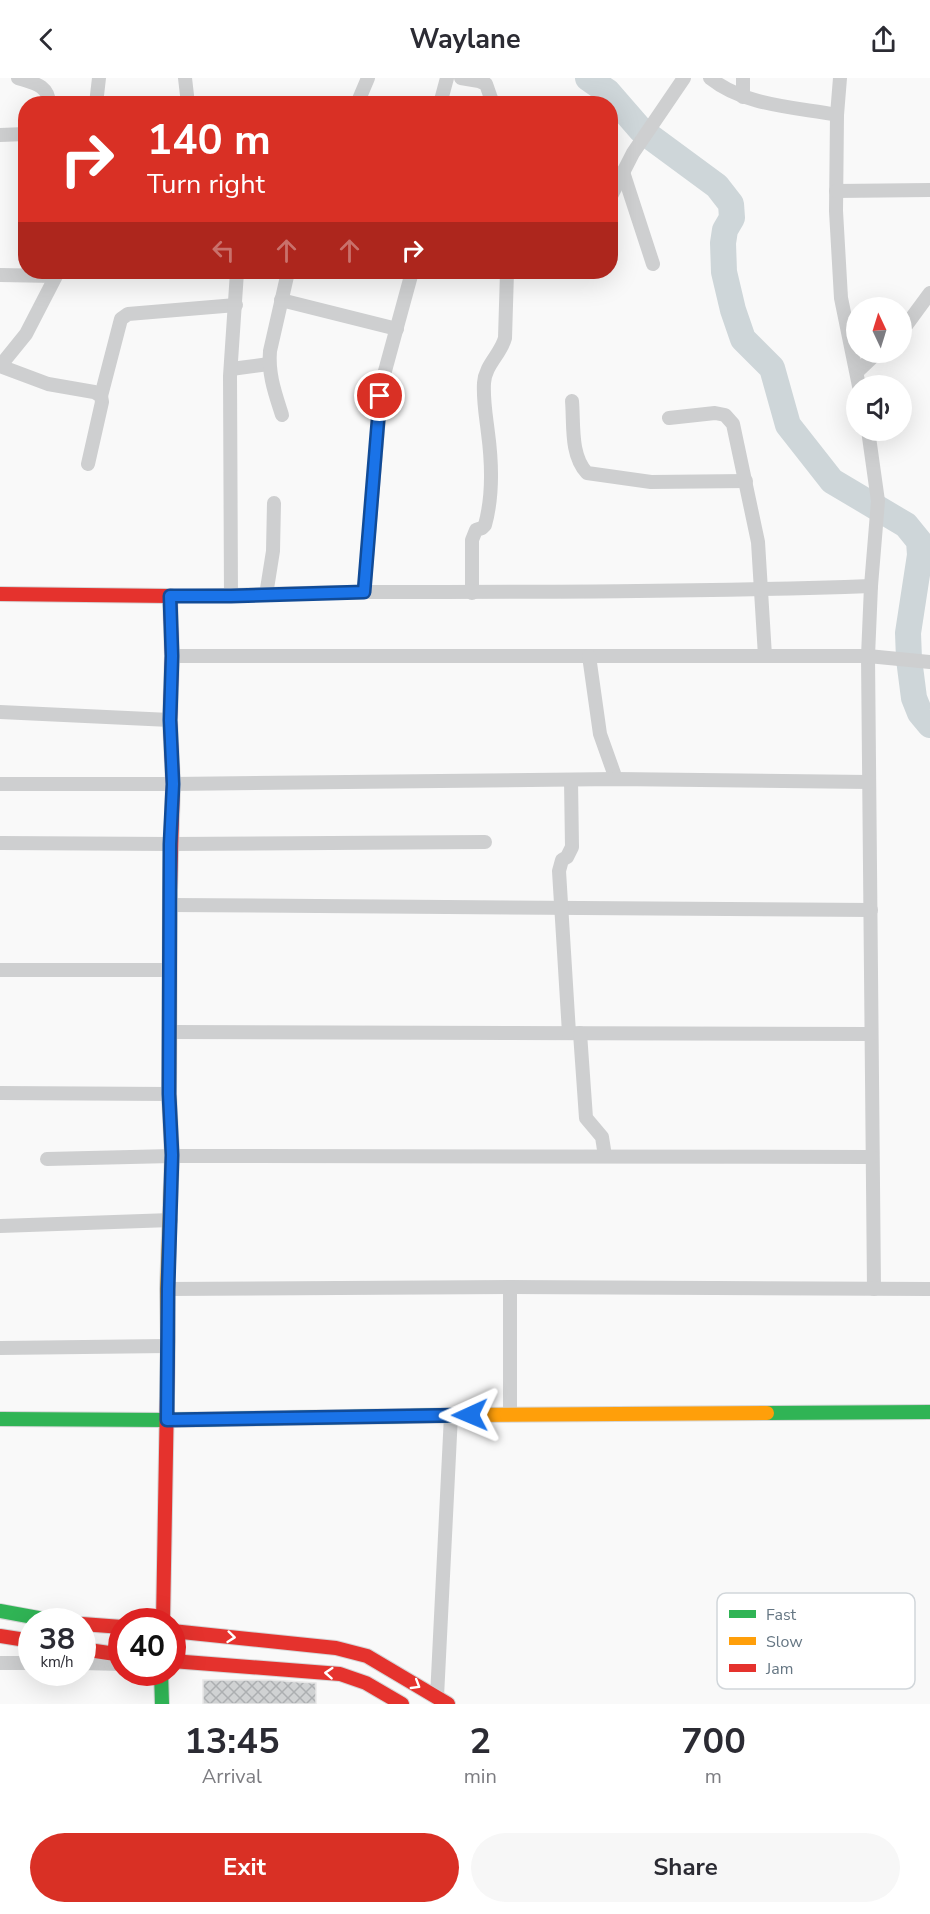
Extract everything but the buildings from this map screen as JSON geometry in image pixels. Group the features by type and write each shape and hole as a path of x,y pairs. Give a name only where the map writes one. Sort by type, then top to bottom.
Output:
{"street":[{"path":"18,78 45,88 49,96"},
{"path":"97,96 99,78"},
{"path":"185,78 187,96"},
{"path":"360,96 368,78"},
{"path":"443,96 447,78"},
{"path":"461,78 486,84 490,96"},
{"path":"618,182 633,153 684,78"},
{"path":"710,78 734,94 743,97 837,115"},
{"path":"743,78 743,97"},
{"path":"840,78 836,191 841,298 857,375"},
{"path":"0,135 18,134"},
{"path":"623,172 653,264"},
{"path":"836,191 930,190"},
{"path":"0,275 18,275"},
{"path":"53,279 26,333 0,366 48,384 94,392 101,396"},
{"path":"231,596 231,369 237,279"},
{"path":"282,415 270,380 269,364 286,279"},
{"path":"364,592 382,382 410,279"},
{"path":"472,593 472,540 476,530 485,525 491,476 484,383 485,375 503,346 505,338 507,279"},
{"path":"912,317 930,293"},
{"path":"281,300 397,329"},
{"path":"88,464 102,402 101,396 121,319 128,314 236,305"},
{"path":"231,369 269,364"},
{"path":"572,401 576,457 587,473 651,482 746,481"},
{"path":"669,418 715,413 725,415 733,424 759,542 765,656"},
{"path":"870,441 878,501 868,656 874,1289"},
{"path":"266,595 273,551 274,503"},
{"path":"0,594 231,596 364,592 760,590 871,586"},
{"path":"163,1608 172,1155 169,1094 170,844 173,784 170,720 172,656 170,596"},
{"path":"172,656 868,656 928,662"},
{"path":"589,656 600,734 616,779"},
{"path":"0,712 170,720"},
{"path":"0,784 616,779 869,782"},
{"path":"571,780 572,848 560,866 562,908 586,1118 602,1137 605,1156"},
{"path":"0,843 486,842"},
{"path":"170,905 871,910"},
{"path":"0,970 170,970"},
{"path":"170,1032 871,1034"},
{"path":"0,1094 169,1094"},
{"path":"47,1159 172,1155 872,1157"},
{"path":"0,1226 171,1220"},
{"path":"168,1289 510,1287 930,1289"},
{"path":"510,1287 510,1414"},
{"path":"0,1348 168,1346"},
{"path":"0,1419 167,1420 510,1414 930,1412"},
{"path":"186,1632 336,1648 367,1656 442,1700 451,1415"},
{"path":"0,1611 18,1614"},
{"path":"0,1636 18,1639"},
{"path":"186,1662 340,1674 366,1683 402,1704"},
{"path":"0,1663 18,1663"},
{"path":"161,1686 162,1704"}],"waterway":[{"path":"588,78 611,96"},
{"path":"618,104 641,130 717,186 731,204 732,218 725,230 723,243 724,272 733,310 743,339 772,368 788,425 832,481 906,525 919,541 920,555 908,633 909,659 914,698 920,713 930,725"}],"traffic: fast":[{"path":"767,1413 930,1412"},
{"path":"0,1419 167,1420 471,1415"},
{"path":"0,1611 18,1614"},
{"path":"161,1686 162,1704"}],"traffic: slow":[{"path":"168,1340 167,1289 172,1156 169,1094 170,890"},
{"path":"471,1415 767,1413"}],"traffic: jam":[{"path":"0,594 170,596 172,656 170,720 173,784 170,890"},
{"path":"163,1608 168,1340"},
{"path":"96,1625 108,1626"},
{"path":"186,1632 336,1648 367,1656 448,1704"},
{"path":"0,1636 18,1639"},
{"path":"96,1651 108,1653"},
{"path":"186,1662 340,1674 366,1683 402,1704"}],"route":[{"path":"380,396 364,592 170,596 172,656 170,720 173,784 170,844 169,1094 172,1155 167,1420 470,1415"}]}
